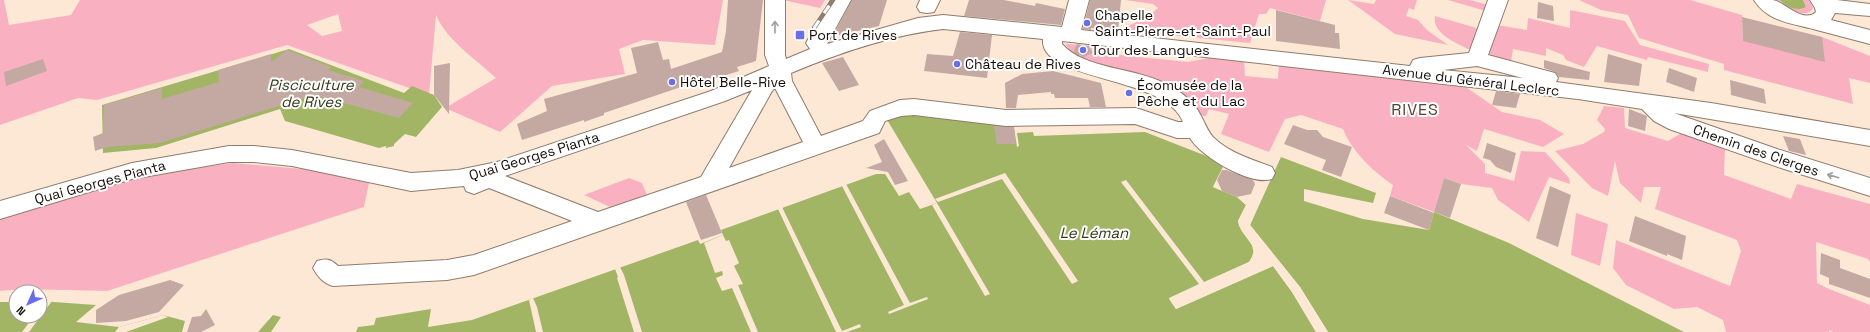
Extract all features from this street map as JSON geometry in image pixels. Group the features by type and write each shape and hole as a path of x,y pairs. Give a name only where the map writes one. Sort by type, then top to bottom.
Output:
{"street":[{"path":"775,0 775,55 782,81 816,147"},
{"path":"822,52 816,43 841,0"},
{"path":"1079,0 1061,34 1052,42 1054,48 1067,58 1096,70 1145,83 1165,93 1180,104 1190,115 1203,139 1224,158 1264,173"},
{"path":"1478,59 1498,0"},
{"path":"1763,1 1785,16 1866,32"},
{"path":"1809,21 1822,18 1823,6"},
{"path":"1823,6 1870,10 1867,18 1866,32"},
{"path":"1823,6 1866,32"},
{"name":"Quai Georges Pianta","path":"2,210 132,171 229,154 254,154 285,157 392,180 438,182 486,173 718,96 822,52 918,25 933,22 952,23 1061,34"},
{"name":"Avenue du Général Leclerc","path":"1061,34 1241,53 1649,102 1870,138"},
{"path":"1403,72 1416,65 1478,59 1556,80 1569,92"},
{"path":"708,184 765,86 780,69"},
{"name":"Chemin des Clerges","path":"1649,102 1657,113 1688,127 1781,160 1870,187"},
{"path":"325,268 333,276 447,270 474,265 871,127 877,116 907,107 1006,118 1136,116 1177,130 1197,130"},
{"path":"449,188 474,185 489,179 598,222"}],"shaded area":[{"path":"0,0 4,0 9,25 71,15 80,0 723,0 715,45 643,40 619,49 625,74 552,86 500,132 445,108 496,78 447,33 436,15 429,95 287,45 97,100 78,98 0,125","holes":["338,14 342,31 322,36 307,25"]},
{"path":"783,0 825,0 820,8"},
{"path":"1125,0 1326,0 1320,21 1270,8 1266,14 1259,14 1250,43 1120,30 1149,16 1158,8 1153,4"},
{"path":"1348,0 1374,4 1376,0 1417,0 1414,10 1409,8 1406,16 1418,20 1427,30 1448,45 1395,34"},
{"path":"1448,0 1470,0 1488,5 1486,11"},
{"path":"1579,0 1690,0 1742,15 1743,41 1822,37 1870,56 1870,83 1849,78 1853,104 1724,70 1724,64 1639,38 1628,15 1601,10"},
{"path":"1774,0 1780,0 1801,9 1806,7 1803,0 1809,0 1813,8 1810,12 1794,12"},
{"path":"1570,10 1625,21 1640,45 1709,64 1708,72 1648,57 1647,60 1597,46 1584,67 1566,60 1563,55 1546,48 1546,56 1513,49 1511,62 1488,57 1497,25 1527,30 1528,18 1570,28"},
{"path":"1435,16 1480,29 1470,50 1452,41 1441,33 1437,28"},
{"path":"1065,44 1081,45 1076,53 1084,56 1089,55 1092,52 1091,48 1087,45 1099,47 1120,55 1188,62 1219,56 1244,58 1245,76 1278,79 1279,62 1460,83 1502,112 1540,120 1564,134 1543,147 1484,129 1477,151 1466,145 1485,164 1485,173 1514,181 1521,151 1545,152 1569,178 1570,184 1549,177 1529,222 1498,200 1492,188 1461,184 1444,178 1434,212 1390,196 1393,185 1364,161 1352,146 1343,129 1301,115 1285,119 1269,152 1221,134 1229,114 1209,109 1206,116 1199,116 1066,51 1069,49"},
{"path":"1604,106 1624,108 1625,128 1668,141 1687,130 1725,148 1724,175 1791,199 1797,184 1870,204 1870,262 1868,259 1816,242 1817,283 1870,305 1870,332 1833,332 1829,330 1829,332 1726,332 1723,320 1697,307 1674,309 1626,285 1613,268 1616,240 1730,286 1741,251 1737,240 1655,209 1661,187 1644,187 1641,203 1620,183 1615,161 1608,196 1592,188 1555,151 1583,144 1604,132 1605,129 1597,120"},
{"path":"233,163 314,170 369,183 364,207 107,291 48,290 48,284 8,284 8,290 0,291 0,218 147,175"},
{"path":"629,178 642,183 647,195 610,207 584,195"},
{"path":"1576,213 1608,224 1600,266 1571,255"}],"water":[{"path":"1780,0 1803,0 1806,7 1795,9 1785,5"},
{"name":"Pisciculture de Rives","path":"289,49 404,93 412,86 434,95 442,107 416,137 405,134 394,144 394,146 386,148 386,146 379,148 285,121 280,109 156,148 103,153 102,105"},
{"name":"Le Léman","path":"907,111 1013,122 1017,147 1019,146 1017,133 1033,132 1034,136 1145,132 1219,161 1223,167 1213,187 1237,197 1246,205 1238,221 1241,230 1254,248 1252,258 1249,262 1169,299 1176,309 1273,266 1292,292 1316,332 356,332 358,327 374,325 376,318 431,309 428,327 472,320 698,240 700,244 723,235 721,230 876,174 885,174 899,196 909,192 920,209 937,203 886,118"},
{"path":"1281,157 1376,193 1373,203 1304,189 1304,201 1363,219 1429,230 1434,212 1509,243 1684,332 1328,332 1300,287 1250,225"},
{"path":"0,302 8,302 8,324 48,324 48,302 96,305 76,322 119,327 163,315 185,321 182,332 0,332"},
{"path":"273,315 281,317 271,332 258,332"}],"pier":[{"path":"1219,161 1225,168 1216,186 1238,195 1248,204 1240,222 1255,247 1254,259 1249,264 1172,299 1177,307 1273,264 1294,291 1318,332 1316,332 1292,292 1273,266 1176,309 1169,298 1199,284 1121,182 1126,180 1204,282 1249,262 1254,253 1251,242 1239,226 1238,221 1246,205 1237,197 1213,187 1223,167"},
{"path":"1005,173 1078,281 1072,284 1002,179 938,202 935,199"},
{"path":"1268,180 1270,180 1250,225 1300,287 1328,332 1326,332 1298,288 1248,226"},
{"path":"846,184 910,303 927,297 928,299 889,314 888,312 904,305 842,186"},
{"path":"937,203 990,294 985,296 932,205"},
{"path":"782,207 842,331 860,324 861,327 847,332 836,332 778,209"},
{"path":"723,235 726,241 729,240 739,263 734,266 743,284 738,285 758,332 751,332 732,288 722,291 716,278 723,275 722,271 715,273 704,243"},
{"path":"620,267 624,275 642,332 634,332 615,269"},
{"path":"533,298 537,307 543,332 536,332 529,300"},
{"path":"48,301 52,301 48,306"},
{"path":"163,315 168,317 126,332 115,332 119,327"},
{"path":"28,324 35,324 29,332 22,332"}],"building":[{"path":"728,0 763,0 756,61 737,67 739,71 688,87 687,85 604,113 604,115 584,122 584,120 522,140 517,124 547,111 544,99 637,73 631,48 658,42 663,60 669,59 671,69 722,52 726,31"},
{"path":"852,0 887,0 879,26 840,35 834,34"},
{"path":"969,0 1004,0 1035,6 1036,3 1065,9 1061,25 964,16"},
{"path":"1090,0 1121,0 1118,31 1091,28 1091,30 1083,29"},
{"path":"1538,2 1553,6 1554,21 1537,18"},
{"path":"1276,10 1335,25 1335,33 1339,33 1340,49 1276,41"},
{"path":"1742,17 1822,37 1825,62 1743,41"},
{"name":"Château de Rives","path":"960,32 992,35 987,78 924,71 927,54 953,56"},
{"name":"Tour des Langues","path":"1077,44 1089,46 1093,53 1084,57 1075,53 1074,50"},
{"name":"Pisciculture de Rives","path":"287,50 331,67 328,70 364,81 359,87 413,103 399,118 314,95 160,143 107,147 95,151 93,137 103,133 104,105 162,88 162,99 219,82 218,70 271,54 271,62"},
{"path":"1608,54 1642,64 1639,86 1604,82"},
{"path":"843,57 859,85 839,91 822,63"},
{"path":"43,59 47,71 6,86 4,72"},
{"path":"1544,60 1590,72 1589,80 1559,77 1555,72 1544,68"},
{"path":"450,63 449,114 434,95 434,66"},
{"path":"1669,68 1697,78 1694,92 1666,82"},
{"path":"1053,71 1101,83 1106,107 1090,107 1088,98 1055,98 1054,94 1051,94 1051,92 1018,95 1016,108 1006,108 1005,83 1022,74"},
{"path":"1730,80 1764,89 1766,104 1731,95"},
{"path":"1496,91 1520,94 1516,108 1492,105"},
{"path":"1629,109 1647,116 1645,131 1628,126"},
{"path":"1293,125 1307,130 1317,130 1323,137 1352,147 1341,177 1322,170 1326,160 1284,144"},
{"path":"994,126 1014,127 1016,144 997,144"},
{"path":"1783,136 1800,139 1806,155 1789,151"},
{"path":"884,139 908,181 895,185 888,172 866,168 882,162 874,145"},
{"path":"1487,143 1516,153 1511,173 1496,167 1490,160 1483,158"},
{"path":"1222,170 1226,170 1253,180 1255,184 1251,194 1237,197 1222,191 1217,180"},
{"path":"1444,178 1461,184 1450,218 1434,212"},
{"path":"1550,186 1571,195 1558,247 1536,238"},
{"path":"706,195 722,233 701,240 686,202"},
{"path":"1390,196 1434,213 1429,230 1384,213"},
{"path":"1635,216 1686,236 1682,260 1667,254 1667,256 1629,241"},
{"path":"1821,253 1840,260 1840,268 1870,279 1870,298 1829,284 1829,278 1820,274"},
{"path":"170,280 184,285 159,312 126,321 96,323 96,310 119,295"},
{"path":"206,309 215,325 201,332 187,332 192,317 201,316"}],"railway":[{"path":"814,28 833,0"}],"place":[{"name":"Chapelle Saint-Pierre-et-Saint-Paul","path":"1087,23"},
{"name":"Port de Rives","path":"800,35"},
{"name":"Tour des Langues","path":"1083,50"},
{"name":"Château de Rives","path":"957,64"},
{"name":"Hôtel Belle-Rive","path":"672,82"},
{"name":"Écomusée de la Pêche et du Lac","path":"1129,93"}],"district":[{"name":"RIVES","path":"1415,109"}]}
